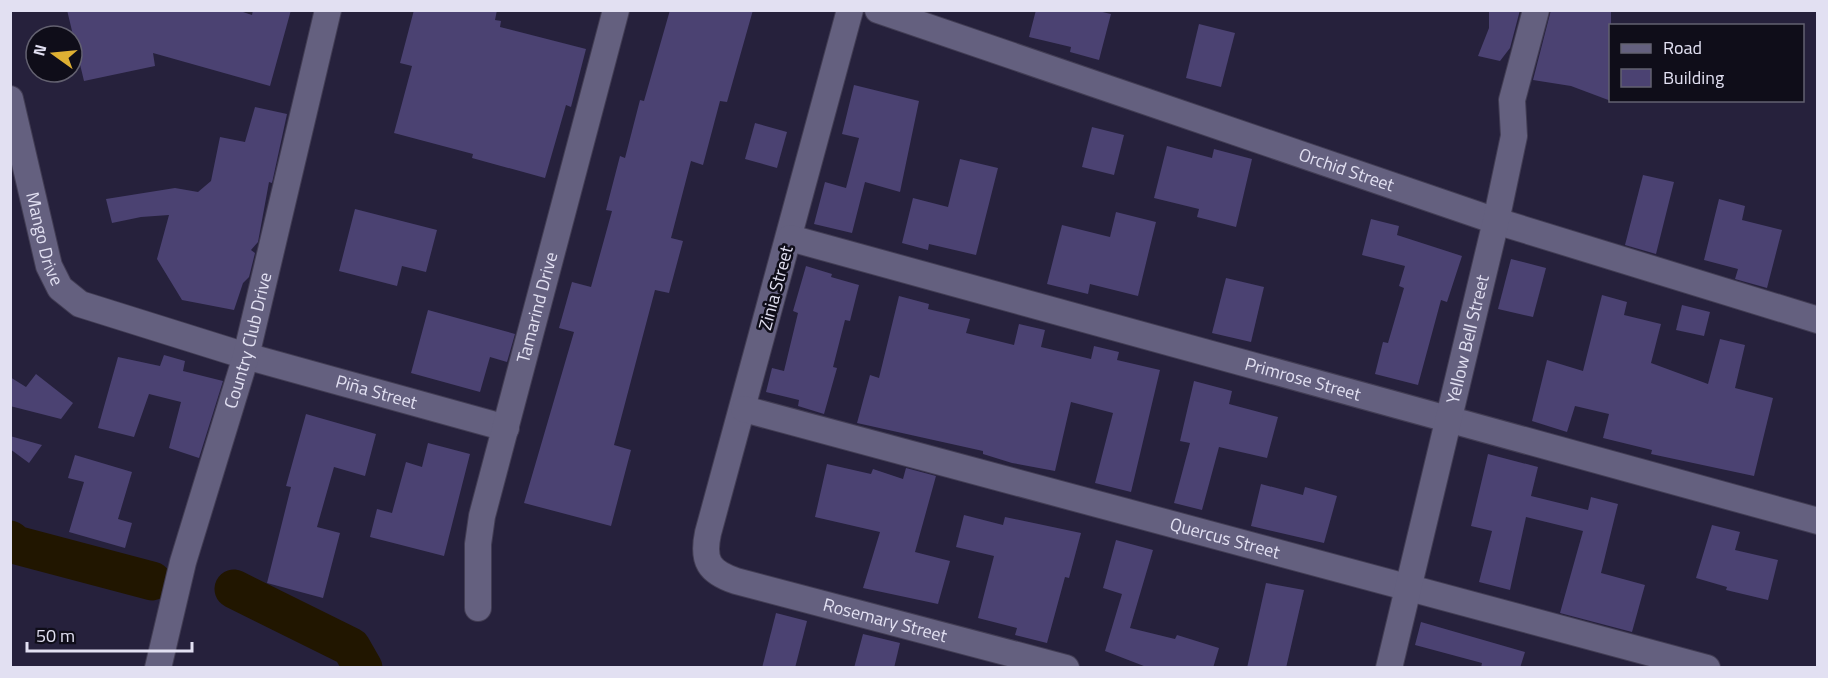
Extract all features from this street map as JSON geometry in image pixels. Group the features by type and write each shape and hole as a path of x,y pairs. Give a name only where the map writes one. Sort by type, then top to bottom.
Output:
{"street":[{"name":"Country Club Drive","path":"158,668 183,562 246,356 328,10"},
{"name":"Tamarind Drive","path":"478,608 478,544 482,516 616,10"},
{"name":"Zinia Street","path":"709,565 704,550 708,533 744,409 850,10"},
{"name":"Orchid Street","path":"878,10 1496,221 1818,320"},
{"name":"Yellow Bell Street","path":"1389,668 1496,221 1514,136 1512,100 1536,10"},
{"name":"Mango Drive","path":"10,99 49,266 60,288 80,304 246,356"},
{"name":"Primrose Street","path":"790,238 1818,521"},
{"name":"Piña Street","path":"246,356 506,428"},
{"name":"Quercus Street","path":"744,409 1707,668"},
{"name":"Rosemary Street","path":"709,565 721,576 736,582 1066,668"}],"building":[{"path":"67,10 237,10 252,15 253,10 291,10 270,86 153,53 155,66 84,81 84,24 70,24"},
{"path":"414,10 497,10 495,20 501,21 500,27 586,49 571,107 566,105 545,178 472,158 473,154 394,133 412,66 400,63"},
{"path":"670,10 753,10 727,102 720,101 703,165 691,161 671,238 683,241 669,293 655,290 614,445 631,450 611,526 524,503 574,332 559,328 572,282 591,287 612,211 606,210 620,156 625,158 640,100 644,101"},
{"path":"1036,10 1094,10 1111,14 1099,60 1070,52 1071,47 1029,37"},
{"path":"1489,10 1520,10 1510,48 1500,61 1478,56 1489,28"},
{"path":"1551,10 1611,10 1609,100 1571,86 1533,80"},
{"path":"1199,24 1235,33 1221,87 1186,78"},
{"path":"854,85 919,101 900,192 865,182 852,233 814,224 825,182 846,188 859,138 842,134"},
{"path":"255,107 287,114 272,183 269,182 258,242 251,250 255,253 249,277 243,283 234,310 182,300 157,259 169,215 141,217 112,223 106,199 175,188 198,192 211,181 220,137 245,142"},
{"path":"755,123 787,132 777,168 745,159"},
{"path":"1092,127 1124,135 1114,175 1082,167"},
{"path":"1167,146 1212,158 1214,149 1252,159 1236,227 1197,217 1199,209 1154,198"},
{"path":"960,159 998,168 976,255 929,244 928,250 902,243 913,198 948,207"},
{"path":"1643,175 1674,182 1656,254 1625,245"},
{"path":"1719,199 1745,206 1742,220 1782,230 1767,288 1735,279 1738,269 1704,260"},
{"path":"355,209 437,230 426,272 402,266 397,286 339,271"},
{"path":"1116,212 1156,222 1138,296 1090,284 1088,294 1047,284 1062,225 1110,237"},
{"path":"1371,219 1399,226 1397,235 1462,256 1447,302 1441,300 1418,385 1375,374 1383,342 1388,343 1404,288 1399,286 1405,266 1362,255"},
{"path":"1511,259 1546,268 1533,317 1498,309"},
{"path":"806,266 832,274 831,277 859,285 850,321 845,320 833,367 837,368 824,414 798,406 799,400 766,392 772,368 784,371 798,313 793,311"},
{"path":"1226,278 1264,287 1251,342 1212,333"},
{"path":"1602,295 1627,302 1624,315 1661,324 1651,363 1708,384 1720,339 1745,345 1735,388 1773,398 1754,476 1651,454 1652,450 1603,438 1609,414 1575,406 1567,432 1532,421 1547,360 1583,371"},
{"path":"899,296 929,304 928,309 970,319 966,333 1014,345 1019,324 1045,330 1041,347 1091,359 1094,346 1119,352 1117,360 1160,370 1131,492 1095,483 1113,413 1071,402 1055,471 1012,463 983,454 983,451 857,423 870,375 879,378"},
{"path":"1682,305 1710,312 1704,336 1676,330"},
{"path":"428,310 515,334 507,362 490,357 480,392 411,373"},
{"path":"164,355 185,361 183,371 223,381 199,458 169,448 181,402 149,394 134,437 98,428 118,357 160,366"},
{"path":"36,374 73,403 61,419 10,406 10,377 26,387"},
{"path":"1194,381 1232,391 1229,404 1278,417 1267,458 1219,447 1202,510 1174,503 1190,443 1180,441"},
{"path":"306,414 376,434 365,476 334,467 317,527 340,533 323,598 267,583 291,487 286,486"},
{"path":"10,436 42,445 29,463 10,449"},
{"path":"428,443 470,454 444,556 370,537 377,509 392,513 406,462 422,467"},
{"path":"1488,454 1538,467 1531,496 1588,510 1591,497 1618,504 1601,573 1645,585 1632,632 1560,613 1583,531 1526,517 1510,590 1479,582 1492,531 1471,526"},
{"path":"75,455 132,472 118,519 132,523 125,548 69,532 84,482 68,478"},
{"path":"827,464 871,474 873,469 903,479 906,468 936,476 915,552 950,561 938,604 863,588 880,532 815,517"},
{"path":"1261,484 1303,495 1305,487 1337,496 1324,543 1251,526"},
{"path":"964,515 1003,525 1005,517 1081,533 1069,578 1065,577 1047,643 1015,635 1017,628 978,618 994,556 956,547"},
{"path":"1712,525 1740,532 1735,550 1778,560 1768,600 1726,590 1727,587 1696,578"},
{"path":"1116,540 1153,550 1130,628 1175,639 1177,635 1219,648 1213,668 1149,668 1105,651 1122,594 1103,588"},
{"path":"1266,583 1304,590 1286,668 1247,668"},
{"path":"776,613 807,621 795,668 762,668"},
{"path":"1421,622 1525,652 1520,668 1481,668 1482,663 1415,645"},
{"path":"863,634 900,643 894,668 854,668"}],"waterway":[{"path":"10,540 16,545 152,581"},
{"path":"234,589 351,647 363,668"}]}
